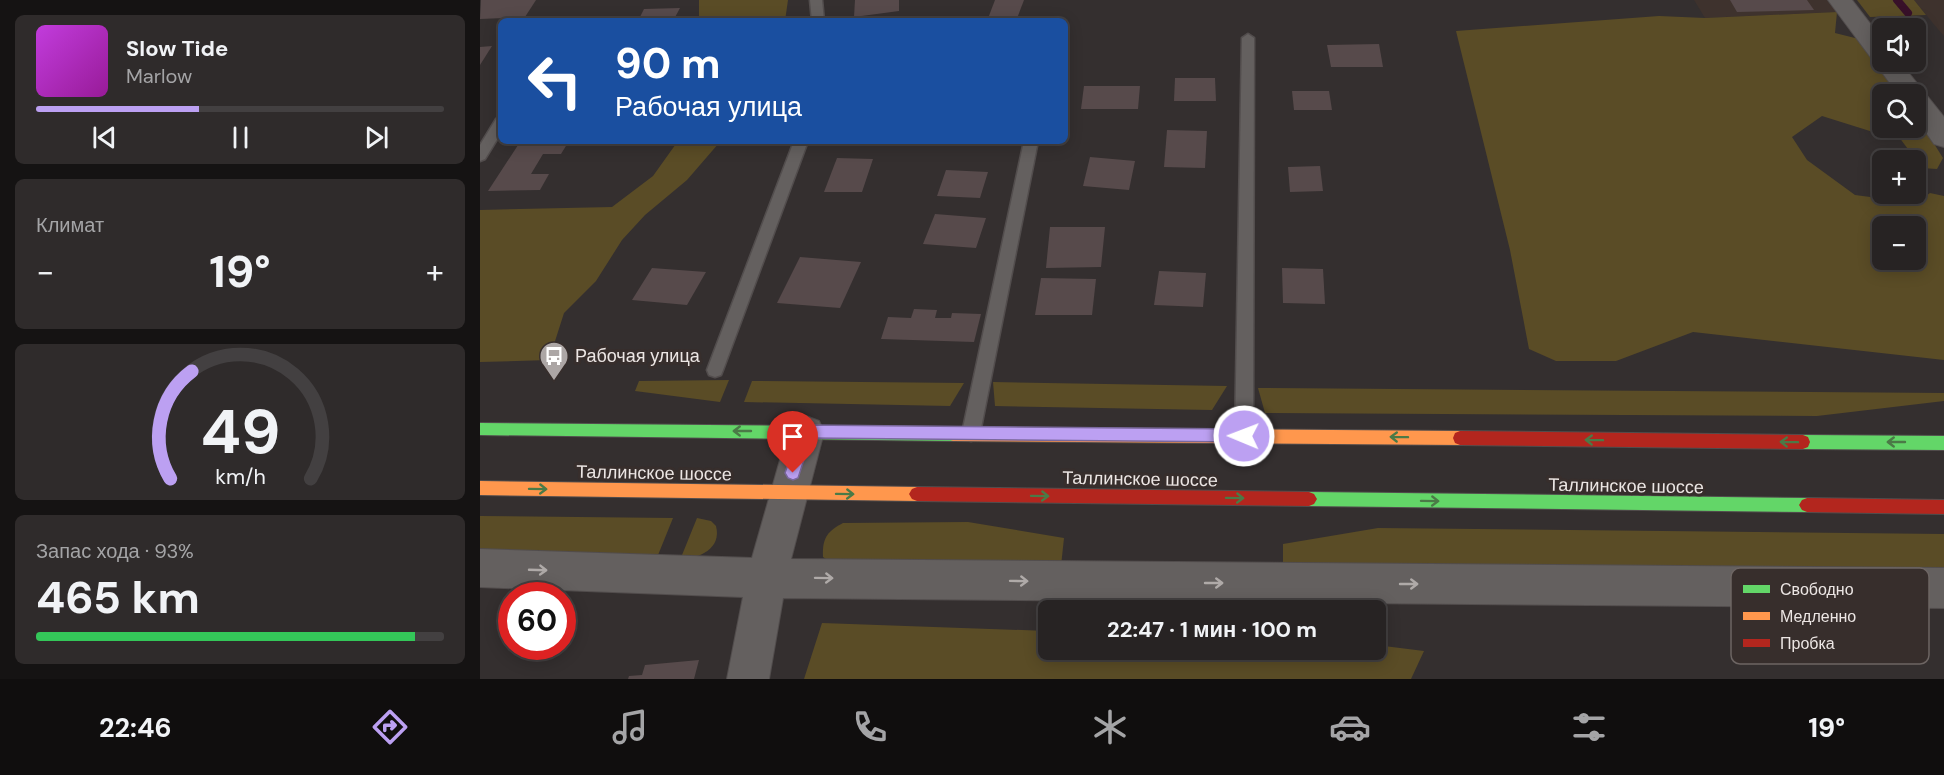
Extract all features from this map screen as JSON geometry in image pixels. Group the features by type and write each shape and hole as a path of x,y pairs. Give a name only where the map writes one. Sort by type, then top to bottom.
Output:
{"main road":[{"path":"480,429 1944,443"},
{"name":"Таллинское шоссе","path":"480,488 1944,507"}],"street":[{"path":"1840,0 1872,43"},
{"path":"1895,72 1904,84"},
{"path":"1926,113 1944,137"},
{"path":"748,679 766,578 786,493 806,432"},
{"path":"480,568 766,578 1731,587"},
{"path":"1929,588 1944,588"}],"lane":[{"path":"816,0 818,18"},
{"path":"1244,436 1248,38"},
{"path":"480,156 498,127"},
{"path":"715,370 800,144"},
{"path":"971,433 1029,144"}],"shaded area":[{"path":"699,0 788,0 785,18 699,17"},
{"path":"1694,0 1828,0 1837,12 1705,18"},
{"path":"1857,0 1914,0 1926,15 1870,17"},
{"path":"1914,0 1944,0 1944,36 1937,28"},
{"path":"1837,12 1835,33 1859,39 1872,56 1872,72 1884,72 1893,84 1872,84 1872,132 1822,116 1792,137 1807,160 1855,195 1872,197 1872,204 1926,204 1926,196 1930,193 1944,196 1944,360 1693,332 1616,361 1556,361 1529,349 1510,250 1456,31 1659,16 1705,18"},
{"path":"1926,131 1943,158 1937,169 1926,168 1926,150 1909,150 1900,138 1926,138"},
{"path":"676,144 718,144 687,180 645,215 622,240 596,281 564,313 549,360 480,362 480,210 612,207 653,176"},
{"path":"729,380 720,402 635,391 639,381"},
{"path":"752,381 964,383 950,406 744,402"},
{"path":"993,382 1227,386 1212,410 995,406"},
{"path":"1258,388 1944,393 1944,401 1817,416 1265,413"},
{"path":"480,516 673,518 656,560 480,550"},
{"path":"697,518 711,521 716,526 716,541 707,551 680,560"},
{"path":"968,522 1064,538 1061,566 833,564 823,557 823,545 827,536 843,523"},
{"path":"1378,528 1944,534 1944,568 1283,568 1283,544"},
{"path":"822,623 1038,631 1038,660 1386,660 1386,646 1424,651 1411,679 804,679"}],"building":[{"path":"481,0 536,0 525,17 480,19"},
{"path":"855,0 899,0 899,11 854,17"},
{"path":"995,0 1024,0 1017,18 988,18"},
{"path":"1730,0 1807,0 1814,10 1737,12"},
{"path":"680,8 675,18 640,18 644,9"},
{"path":"1379,44 1383,67 1331,67 1327,45"},
{"path":"492,46 480,65 480,47"},
{"path":"1175,78 1215,78 1216,101 1174,101"},
{"path":"1084,86 1140,86 1138,109 1081,109"},
{"path":"1292,91 1329,91 1332,110 1294,110"},
{"path":"1167,130 1207,131 1205,168 1164,167"},
{"path":"519,144 567,144 561,154 543,154 531,174 549,174 540,190 488,191"},
{"path":"1090,157 1135,161 1129,190 1083,186"},
{"path":"837,158 873,159 862,192 824,192"},
{"path":"1320,166 1323,191 1290,192 1288,167"},
{"path":"946,170 988,172 980,198 937,196"},
{"path":"935,214 986,218 976,248 923,244"},
{"path":"1050,227 1105,227 1101,267 1046,268"},
{"path":"800,257 861,262 840,308 777,303"},
{"path":"652,268 706,272 687,305 632,300"},
{"path":"1282,268 1323,269 1325,304 1283,303"},
{"path":"1159,271 1206,273 1203,307 1154,305"},
{"path":"1041,278 1096,279 1092,315 1035,315"},
{"path":"914,309 937,310 935,318 951,318 952,313 981,314 974,342 881,339 888,317 911,318"},
{"path":"699,660 694,679 628,679 629,676 642,675 645,665"}],"waterway":[{"path":"1897,0 1908,13"}],"traffic: fast":[{"path":"480,429 953,434"},
{"path":"1803,442 1944,443"},
{"path":"1309,499 1807,505"}],"traffic: slow":[{"path":"953,434 1460,438"},
{"path":"480,488 917,494"}],"traffic: jam":[{"path":"1460,438 1803,442"},
{"path":"917,494 1309,499"},
{"path":"1807,505 1944,507"}],"place":[{"name":"Рабочая улица","path":"554,382"}],"route":[{"path":"793,473 806,432 1244,436"}]}
